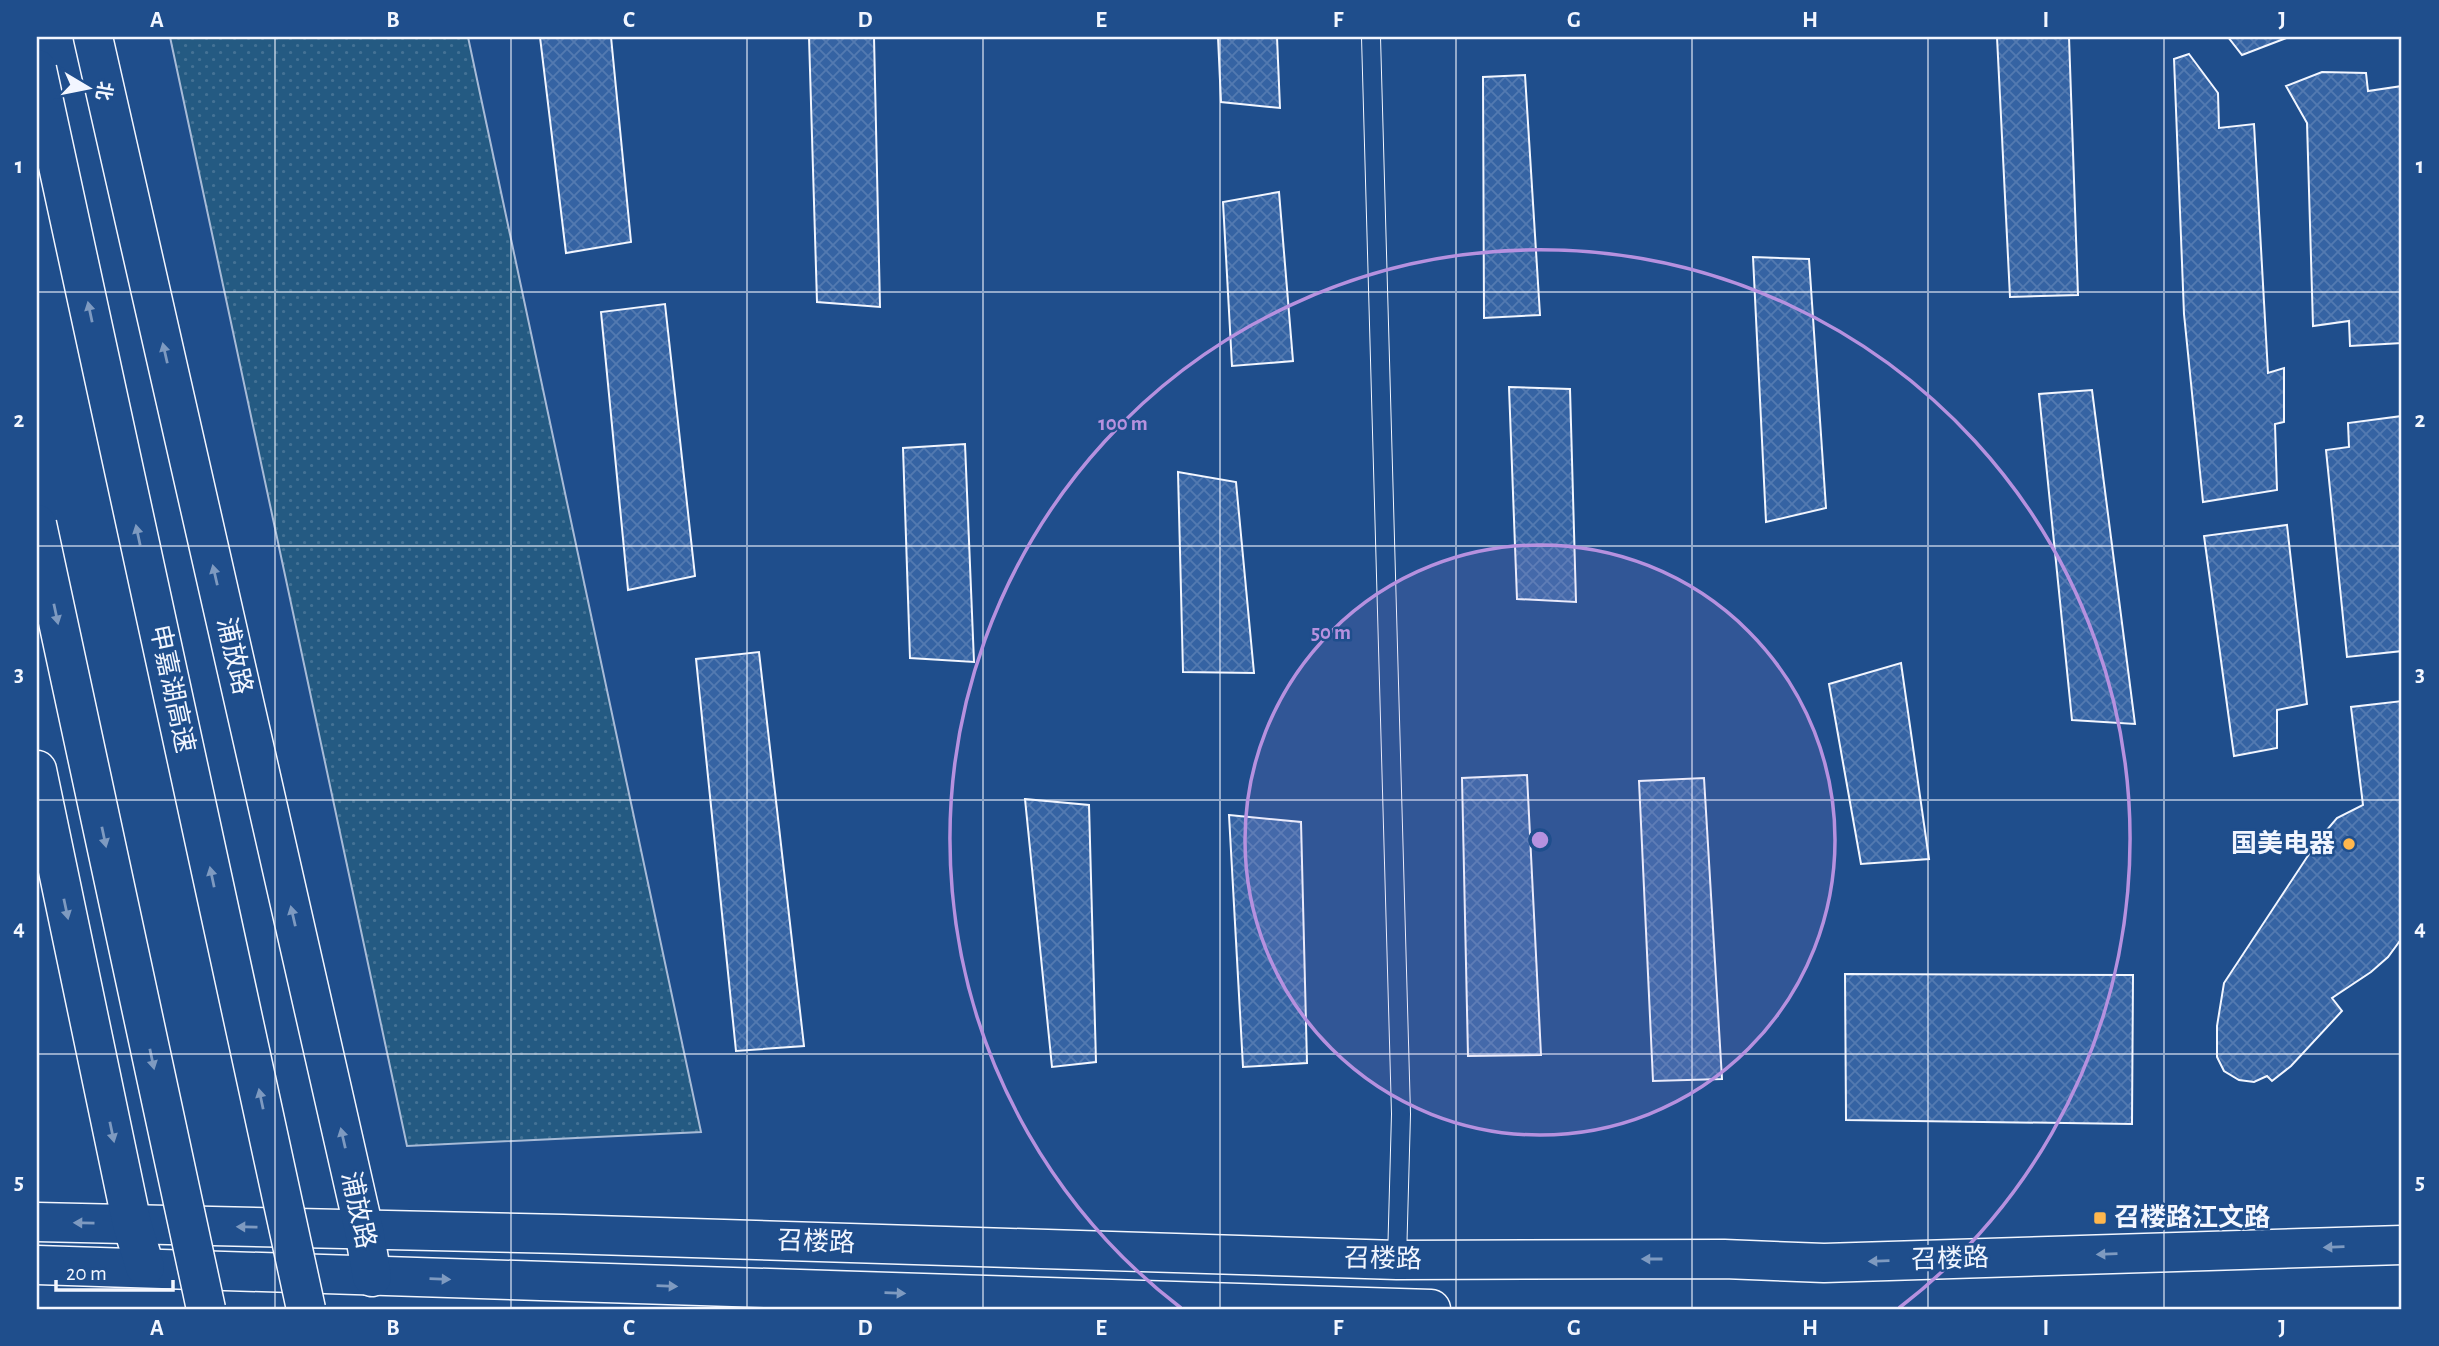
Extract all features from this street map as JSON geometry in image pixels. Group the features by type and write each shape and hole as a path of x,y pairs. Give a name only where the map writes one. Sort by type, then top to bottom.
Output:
{"main road":[{"name":"浦放路","path":"93,37 364,1230 372,1277"},
{"name":"申嘉湖高速","path":"37,69 306,1309"},
{"path":"37,524 206,1309"},
{"path":"37,770 132,1224 145,1267 37,1265"},
{"path":"37,1222 132,1224"},
{"name":"召楼路","path":"132,1224 1397,1260 1724,1259 1824,1263 2402,1245"},
{"name":"召楼路","path":"145,1267 372,1277 1431,1309"}],"lane":[{"path":"1371,37 1401,1114 1397,1260"}],"shaded area":[{"path":"170,37 468,37 701,1132 407,1146"}],"building":[{"path":"540,37 611,37 631,242 566,253"},
{"path":"809,37 874,37 880,307 817,302"},
{"path":"1218,37 1277,37 1280,108 1221,102"},
{"path":"1997,37 2069,37 2078,295 2010,297"},
{"path":"2228,37 2289,37 2242,55"},
{"path":"2189,54 2218,93 2219,128 2254,124 2268,373 2284,368 2284,422 2275,424 2277,490 2203,502 2184,314 2174,59"},
{"path":"2322,72 2366,73 2368,91 2402,86 2402,343 2350,346 2349,321 2313,326 2307,123 2286,86"},
{"path":"1525,75 1540,315 1484,318 1483,77"},
{"path":"1279,192 1293,361 1232,366 1223,202"},
{"path":"1753,257 1809,259 1826,508 1766,522"},
{"path":"665,304 695,576 628,590 601,312"},
{"path":"1509,387 1570,389 1576,602 1517,599"},
{"path":"2092,390 2135,724 2072,720 2039,394"},
{"path":"2402,416 2402,651 2347,657 2326,450 2349,447 2348,423"},
{"path":"965,444 974,662 910,658 903,448"},
{"path":"1178,472 1236,482 1254,673 1183,672"},
{"path":"2287,525 2307,704 2277,710 2277,748 2234,756 2204,536"},
{"path":"759,652 804,1046 736,1051 696,659"},
{"path":"1901,663 1929,859 1861,864 1829,684"},
{"path":"2402,701 2402,938 2388,957 2371,972 2332,998 2342,1011 2291,1066 2272,1081 2267,1076 2254,1082 2239,1080 2224,1071 2217,1057 2217,1026 2224,983 2319,839 2337,818 2363,805 2351,707"},
{"path":"1527,775 1541,1055 1468,1056 1462,778"},
{"path":"1704,778 1722,1079 1653,1081 1639,781"},
{"path":"1025,799 1089,805 1096,1062 1052,1067"},
{"path":"1229,815 1301,822 1307,1063 1243,1067"},
{"path":"1845,974 2133,975 2132,1124 1846,1120"}],"place":[{"name":"国美电器","path":"2349,844"},
{"name":"召楼路江文路","path":"2100,1218"}]}
